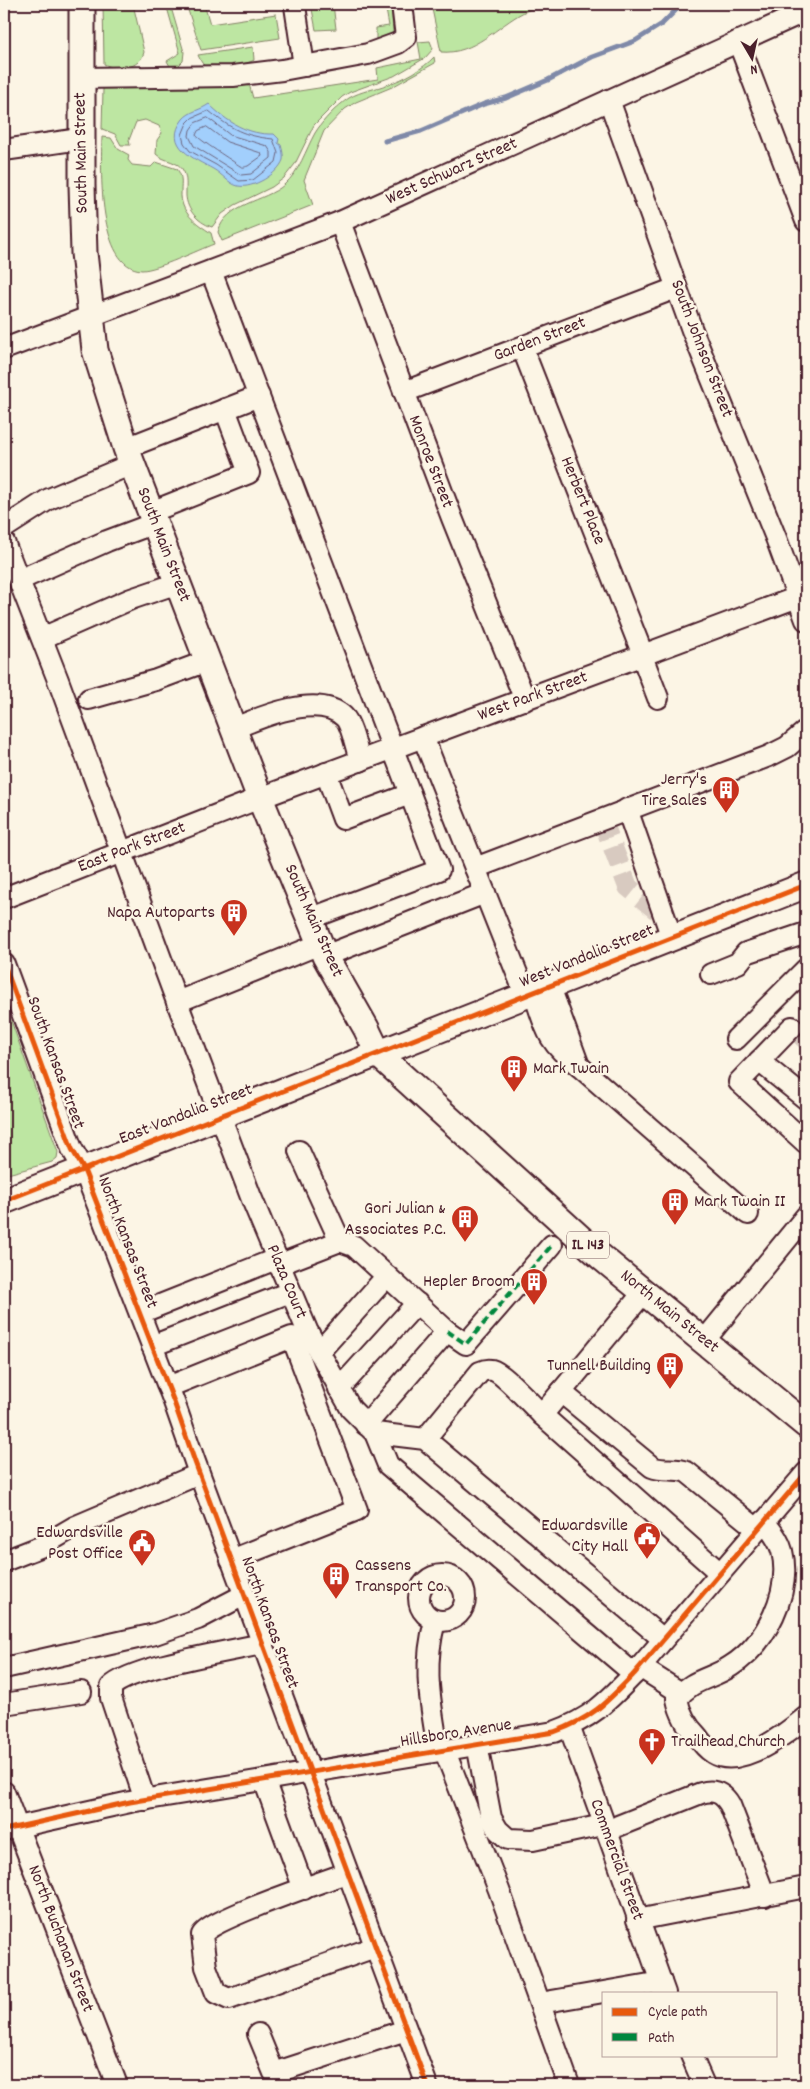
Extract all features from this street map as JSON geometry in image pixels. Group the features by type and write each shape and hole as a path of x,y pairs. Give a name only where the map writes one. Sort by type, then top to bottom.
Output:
{"main road":[{"name":"South Main Street","path":"82,4 84,27 80,139 84,253 95,350 129,456 260,798 323,950 379,1055"},
{"name":"West Vandalia Street","path":"379,1055 806,886"},
{"name":"East Vandalia Street","path":"4,1201 379,1055"},
{"name":"North Main Street","path":"379,1055 594,1251 806,1425"}],"street":[{"path":"81,78 233,76 368,54 398,43 406,37 402,4"},
{"path":"300,5 310,64"},
{"name":"West Schwarz Street","path":"8,341 90,315 340,222 806,11"},
{"path":"738,41 806,221"},
{"name":"South Johnson Street","path":"609,100 676,288 802,596 806,620"},
{"path":"4,150 80,139"},
{"name":"Monroe Street","path":"340,222 404,392 525,700"},
{"path":"211,271 439,870 309,919"},
{"name":"Garden Street","path":"404,392 676,288"},
{"name":"Herbert Place","path":"522,347 662,697"},
{"path":"4,528 49,499 129,456 225,409 259,396"},
{"path":"19,580 107,541 249,473 225,409"},
{"name":"Plaza Court","path":"4,542 42,638 220,1117 290,1292 299,1334 319,1352 351,1409 371,1429 388,1465 637,1670 682,1693"},
{"path":"42,638 131,600 178,583"},
{"name":"West Park Street","path":"260,798 802,596"},
{"path":"89,699 156,680 207,661"},
{"path":"233,729 283,711 316,705 332,709 345,718 360,761"},
{"path":"475,868 788,747 806,731"},
{"path":"423,737 485,893 536,992 549,1035 558,1050 748,1214"},
{"path":"326,773 344,819 410,794"},
{"name":"East Park Street","path":"4,898 260,798"},
{"path":"627,809 672,938"},
{"path":"177,1002 485,893"},
{"path":"710,974 738,963 746,954 806,932"},
{"name":"South Kansas Street","path":"4,964 72,1148 84,1170"},
{"path":"736,1039 806,969"},
{"path":"792,1027 739,1082 806,1143"},
{"path":"759,1061 806,1100"},
{"path":"299,1150 340,1241"},
{"name":"North Kansas Street","path":"84,1170 168,1387 427,2085"},
{"path":"704,1341 806,1216"},
{"path":"140,1313 277,1262 340,1241 354,1246 447,1331 466,1344 552,1245"},
{"path":"319,1352 387,1276"},
{"path":"152,1346 290,1292"},
{"path":"542,1415 644,1292"},
{"path":"339,1389 417,1303"},
{"path":"447,1331 371,1429 425,1439 663,1639"},
{"path":"168,1387 299,1334 357,1510 231,1560"},
{"path":"425,1439 480,1372 487,1369 494,1370 720,1573"},
{"path":"561,1392 652,1467 660,1470 680,1469 687,1472 761,1525 776,1537 782,1551 783,1578 777,1606 762,1637 748,1654 730,1667 692,1683 677,1699 680,1714 694,1733 714,1754 730,1756 758,1750 784,1736 806,1717"},
{"name":"Hillsboro Avenue","path":"10,1828 145,1800 554,1732 578,1724 612,1698 806,1473"},
{"path":"4,1561 40,1547 74,1527 199,1474"},
{"path":"4,1668 155,1634 198,1619 244,1595"},
{"path":"435,1621 428,1646 427,1675 441,1750 499,1890 569,2085"},
{"path":"145,1800 111,1698 111,1686 137,1672 262,1644"},
{"path":"4,1704 81,1692"},
{"name":"Commercial Street","path":"569,1726 611,1826 637,1920 663,1988"},
{"path":"477,1744 491,1818 498,1830 508,1840 533,1840 611,1826 711,1790 721,1793 730,1805 765,1896"},
{"path":"264,1780 304,1889"},
{"name":"North Buchanan Street","path":"4,1792 10,1828 117,2085"},
{"path":"348,1873 231,1916 203,1932 206,1967 216,1992 229,1999 375,1946"},
{"path":"637,1920 806,1887"},
{"path":"630,1992 663,1988"},
{"path":"540,2003 602,1995"},
{"path":"258,2034 274,2073 406,2030"},
{"path":"691,2056 703,2085"}],"green space":[{"path":"103,4 133,4 144,52 142,58 133,65 122,68 104,64"},
{"path":"166,4 170,4 184,52 183,61 177,67 170,66 167,61 180,53"},
{"path":"186,4 204,4 210,24 276,14 280,38 201,50"},
{"path":"311,4 333,4 336,29 316,30"},
{"path":"385,4 391,4 393,32 387,39 376,41 376,28 389,26"},
{"path":"431,4 545,4 524,12 475,44 453,52 441,52"},
{"path":"430,41 433,49 425,58 394,76 350,92 342,97 314,125 295,164 284,178 272,187 235,205 222,214 212,227 201,222 190,209 186,198 186,177 182,168 156,154 157,140 162,133 159,126 145,120 136,122 129,140 130,145 121,145 115,134 102,129 103,89 106,87 196,87 244,83 249,84 253,98 378,79 377,68 421,59 418,42"},
{"path":"253,47 254,60 245,64 209,67 205,66 198,55"},
{"path":"434,57 435,63 392,87 356,102 345,109 324,131 304,180 313,205 222,241 218,232 222,222 237,209 276,191 284,185 294,174 318,128 340,105 349,98 407,76 424,66"},
{"path":"102,137 111,138 118,149 129,155 128,160 132,165 151,167 156,162 177,169 181,177 181,199 183,206 190,217 211,233 214,244 149,269 142,270 127,265 117,253 109,235 102,192"},
{"path":"4,1001 58,1152 57,1158 52,1162 4,1175"}],"water":[{"path":"209,104 238,126 264,134 274,134 279,139 278,143 281,145 283,160 271,175 258,183 238,186 183,150 176,137 183,119 192,112"}],"waterway":[{"path":"385,141 421,131 484,104 506,98 548,80 592,57 635,41 662,24 682,4"}],"tunnel":[{"path":"602,819 628,887 665,917"},
{"path":"792,1027 806,1040"}],"marked path":[{"path":"447,1331 466,1344 552,1245"}],"cycle path":[{"path":"4,1201 806,885"},
{"path":"4,964 72,1149 84,1170 174,1402 427,2085"},
{"path":"4,1830 130,1802 554,1732 567,1727 598,1709 634,1674 806,1473"}],"place":[{"name":"Jerry's Tire Sales","path":"726,814"},
{"name":"Napa Autoparts","path":"234,937"},
{"name":"Mark Twain","path":"514,1093"},
{"name":"Mark Twain II","path":"675,1226"},
{"name":"Gori Julian & Associates P.C.","path":"465,1243"},
{"name":"Hepler Broom","path":"534,1306"},
{"name":"Tunnell Building","path":"670,1390"},
{"name":"Edwardsville City Hall","path":"647,1560"},
{"name":"Edwardsville Post Office","path":"142,1567"},
{"name":"Cassens Transport Co.","path":"336,1600"},
{"name":"Trailhead Church","path":"652,1766"}]}
